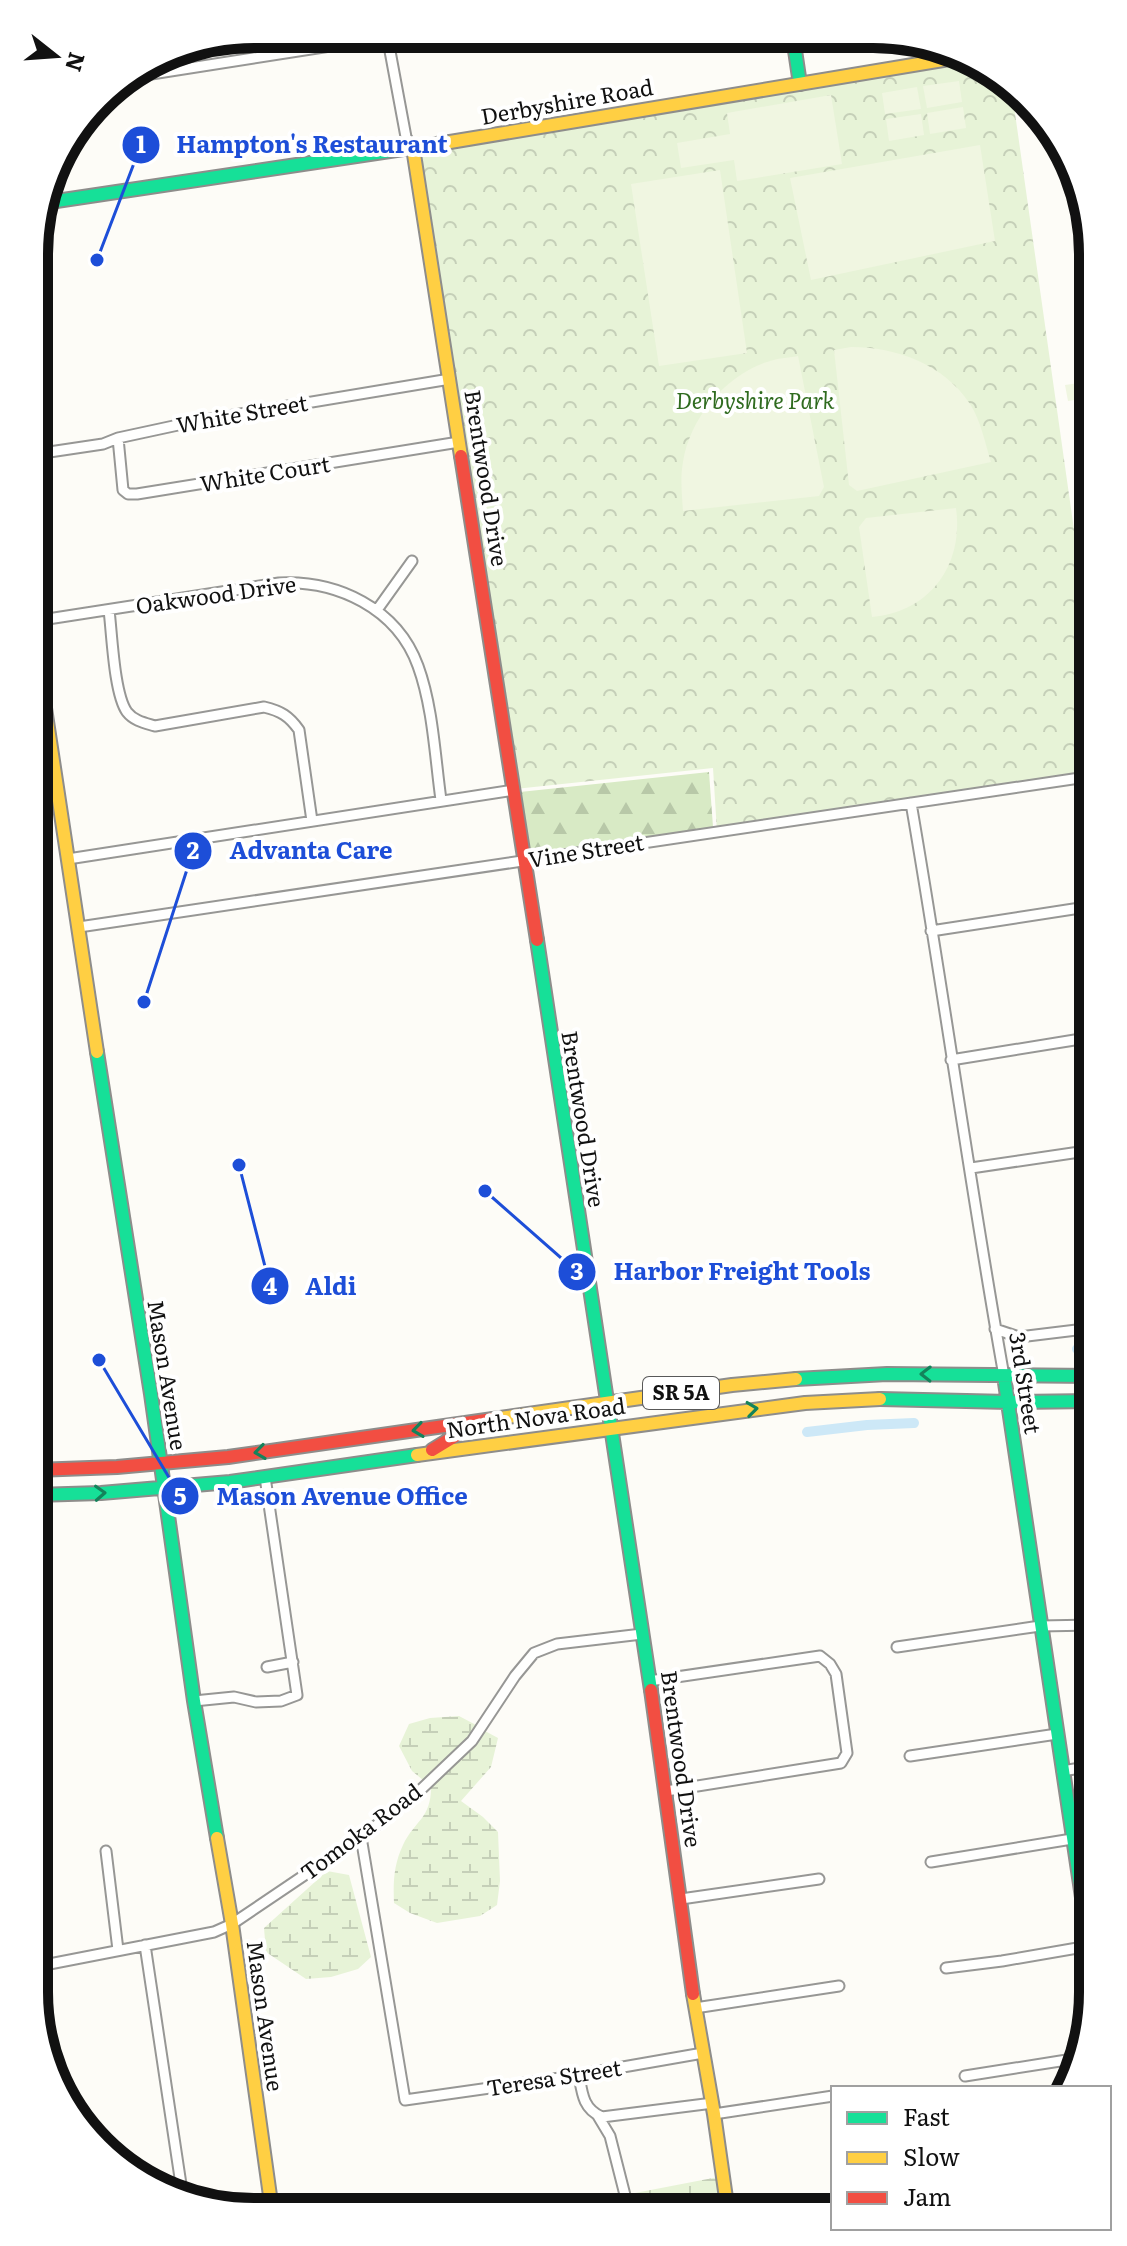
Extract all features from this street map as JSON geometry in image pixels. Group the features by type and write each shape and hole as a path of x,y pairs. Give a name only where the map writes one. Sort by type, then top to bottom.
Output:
{"main road":[{"path":"795,48 800,84"},
{"name":"Derbyshire Road","path":"55,201 413,148 942,60"},
{"name":"Brentwood Drive","path":"413,148 525,861 666,1791 695,2008 714,2108 726,2198"},
{"name":"Mason Avenue","path":"48,751 79,927 165,1489 194,1701 232,1924 270,2198"},
{"name":"North Nova Road","path":"48,1469 161,1464 226,1457 732,1385 907,1374 1079,1376"},
{"name":"3rd Street","path":"1004,1376 1079,1875"},
{"name":"North Nova Road","path":"48,1495 165,1489 265,1477 755,1408 847,1400 1079,1401"},
{"path":"425,1454 455,1436 465,1423"}],"street":[{"path":"157,73 313,48"},
{"name":"Brentwood Drive","path":"390,48 406,137 413,148"},
{"name":"White Street","path":"48,452 103,444 208,419 450,379"},
{"name":"White Court","path":"118,438 123,490 128,494 459,442"},
{"path":"377,610 412,561"},
{"name":"Oakwood Drive","path":"48,619 279,583 300,582 341,591 377,610 408,645 425,690 441,800"},
{"path":"109,610 120,691 128,713 139,721 155,726 264,707 291,718 299,730 312,821"},
{"name":"Vine Street","path":"79,927 1079,778"},
{"path":"68,859 514,790"},
{"name":"3rd Street","path":"911,803 1004,1376"},
{"path":"931,931 1079,908"},
{"path":"951,1060 1079,1039"},
{"path":"971,1168 1079,1152"},
{"path":"995,1329 1019,1337 1079,1330"},
{"path":"1000,1356 1019,1337"},
{"path":"194,1701 234,1697 256,1702 281,1701 297,1695 265,1477"},
{"path":"897,1647 1040,1626 1079,1625"},
{"name":"Tomoka Road","path":"48,1964 214,1932 232,1924 361,1837 412,1798 472,1741 534,1653 557,1644 642,1634"},
{"path":"649,1681 820,1656 836,1674 847,1753 841,1763 666,1791"},
{"path":"267,1667 293,1662"},
{"path":"910,1756 1057,1734"},
{"path":"1062,1771 1079,1768"},
{"name":"Teresa Street","path":"361,1837 405,2100 579,2075 703,2053"},
{"path":"931,1862 1072,1839"},
{"path":"106,1851 118,1950"},
{"path":"681,1899 819,1879"},
{"path":"145,1945 181,2184"},
{"path":"946,1968 1079,1948"},
{"path":"695,2008 839,1986"},
{"path":"965,2076 1067,2060"},
{"path":"579,2075 584,2102 598,2116 610,2136 626,2198"},
{"path":"598,2116 831,2096"}],"green space":[{"name":"Derbyshire Park","path":"942,60 964,69 1009,99 1014,104 1079,565 1079,778 717,832 713,768 515,789 413,148"},
{"path":"959,81 962,102 927,108 923,86"},
{"path":"917,87 921,109 885,114 882,93"},
{"path":"831,95 842,164 737,181 734,160 681,168 677,143 730,134 727,113"},
{"path":"963,107 966,128 930,134 927,113"},
{"path":"921,114 924,135 889,141 886,119"},
{"path":"980,145 995,241 811,280 790,178"},
{"path":"720,170 747,353 659,366 631,184"},
{"path":"851,347 902,354 947,378 974,411 991,462 857,491 849,485 834,350"},
{"path":"798,356 824,487 819,496 683,511 682,474 687,446 693,430 712,401 737,377 752,369 771,361"},
{"path":"1079,383 1079,399 1068,401 1065,385"},
{"path":"956,508 954,548 939,582 911,606 872,617 859,527 866,518"},
{"path":"709,772 713,827 529,854 520,792"},
{"path":"459,1716 476,1725 468,1737 423,1780 412,1771 399,1746 409,1724 430,1718"},
{"path":"485,1731 498,1738 491,1767 461,1801 498,1832 500,1881 497,1905 480,1916 437,1923 394,1903 398,1859 403,1845 425,1813 431,1787 477,1744"},
{"path":"327,1871 349,1875 371,1957 358,1969 331,1977 306,1979 266,1952 264,1928"},
{"path":"718,2177 720,2198 630,2198 630,2194"}],"waterway":[{"path":"807,1432 914,1423"}],"traffic: fast":[{"path":"795,48 800,84"},
{"path":"55,201 450,142"},
{"path":"537,940 651,1690"},
{"path":"97,1052 217,1838"},
{"path":"796,1379 887,1374 1079,1376"},
{"path":"1004,1376 1079,1877"},
{"path":"880,1399 1079,1401"},
{"path":"48,1495 230,1482 417,1455"}],"traffic: slow":[{"path":"450,142 942,60"},
{"path":"413,148 461,456"},
{"path":"48,728 97,1052"},
{"path":"493,1419 732,1385 796,1379"},
{"path":"417,1455 805,1403 880,1399"},
{"path":"217,1838 270,2198"},
{"path":"693,1994 726,2198"}],"traffic: jam":[{"path":"461,456 537,940"},
{"path":"48,1470 228,1457 493,1419"},
{"path":"432,1450 455,1436 465,1423"},
{"path":"651,1690 693,1994"}],"place":[{"name":"Hampton's Restaurant","path":"97,260"},
{"name":"Advanta Care","path":"144,1002"},
{"name":"Aldi","path":"239,1165"},
{"name":"Harbor Freight Tools","path":"485,1191"},
{"name":"Mason Avenue Office","path":"99,1360"}]}
